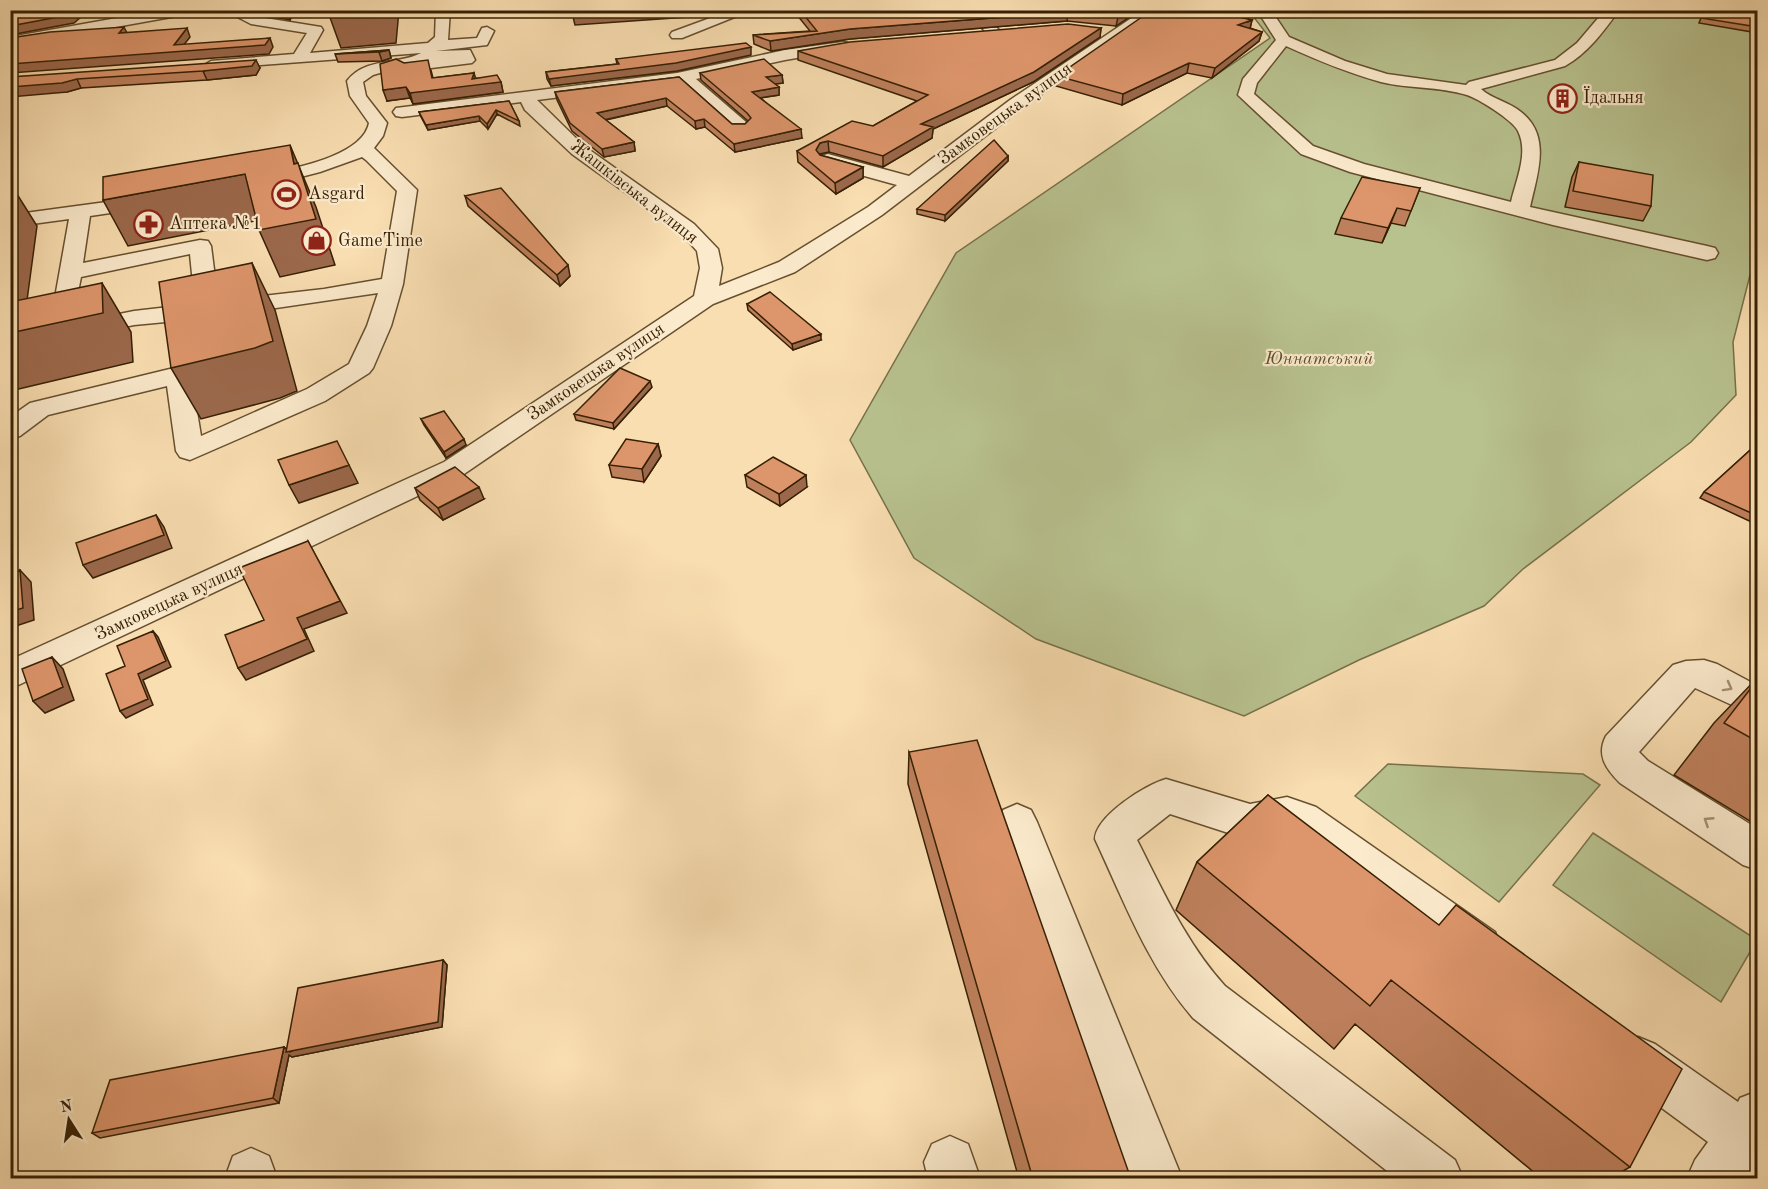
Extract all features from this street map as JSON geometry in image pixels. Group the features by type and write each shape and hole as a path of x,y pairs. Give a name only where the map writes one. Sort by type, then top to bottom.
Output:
{"street":[{"path":"10,42 188,10"},
{"path":"230,10 256,21 316,30 305,59"},
{"path":"239,186 279,177 363,149 373,138 378,123 358,96 355,81 363,73 390,66 431,49 442,38 443,10"},
{"path":"677,35 746,10"},
{"path":"970,10 994,32"},
{"name":"Замковецька вулиця","path":"10,676 454,468 705,299 787,267 875,211 1109,31 1143,16 1144,10"},
{"path":"1264,10 1284,40 1340,64 1385,78 1473,91 1507,109 1527,128 1533,148 1519,208"},
{"path":"1473,91 1472,88 1475,85 1560,63 1572,57 1584,47 1590,36 1613,10"},
{"path":"197,67 431,49 482,42 487,31"},
{"path":"972,34 1015,31"},
{"path":"305,59 321,45 382,40"},
{"path":"1284,40 1249,82 1246,95 1307,150 1357,168 1519,208 1553,219 1707,253"},
{"path":"402,112 685,77 785,55 861,44"},
{"path":"390,66 467,60 465,53 431,49"},
{"path":"685,77 740,126"},
{"name":"Жашківська вулиця","path":"528,98 531,106 578,150 687,228 706,249 711,268 705,299"},
{"path":"10,430 39,409 178,375 190,451 316,395 360,368 379,326 392,284 408,190 381,162 363,149"},
{"path":"828,160 912,183"},
{"path":"10,221 170,199"},
{"path":"63,332 69,273 81,211"},
{"path":"69,273 200,246 208,311"},
{"path":"10,344 135,318 324,296 392,284"},
{"path":"1758,703 1704,674 1686,675 1619,747 1622,760 1634,772 1758,852"},
{"path":"1437,1179 1209,1002 1195,988 1180,967 1116,838 1116,833 1166,796 1250,822 1289,813 1302,819 1514,972"},
{"path":"1017,822 1156,1179"},
{"path":"1609,1040 1751,1127 1713,1179"}],"green space":[{"name":"Юннатський","path":"1249,11 1757,11 1757,270 1750,275 1733,342 1736,395 1691,442 1523,569 1484,606 1359,660 1244,716 1036,639 914,558 850,440 956,253 1270,38"},
{"path":"1388,764 1583,774 1600,785 1499,902 1355,796"},
{"path":"1593,833 1757,940 1721,1002 1553,885"}],"building":[{"path":"10,10 75,10 69,15 10,26"},
{"path":"572,10 613,10 572,13"},
{"path":"800,10 1127,10 1118,17 1068,12 850,29 770,41 753,35 817,31"},
{"path":"1152,10 1229,10 1249,15 1243,18 1252,20 1238,25 1262,32 1215,68 1189,63 1123,94 1057,76"},
{"path":"1707,10 1758,10 1758,27 1701,18"},
{"path":"1068,24 1101,28 1034,72 921,124 933,127 883,156 828,141 820,143 816,150 820,155 863,167 835,183 797,151 852,121 873,126 928,95 798,51 850,42"},
{"path":"124,27 119,33 187,28 174,45 270,38 265,45 10,64 10,38 50,32"},
{"path":"746,43 751,47 676,63 549,79 546,72 619,64 616,59"},
{"path":"389,50 379,52 335,54"},
{"path":"396,59 404,63 428,60 432,78 474,73 472,79 497,75 501,82 410,93 406,87 383,90 380,64"},
{"path":"764,59 782,75 766,77 779,87 752,92 801,129 734,144 704,119 695,121 666,98 597,113 634,142 602,149 570,123 555,92 679,77 732,124 745,124 751,118 747,113 700,73"},
{"path":"256,60 252,66 77,79 62,83 10,87 10,77"},
{"path":"509,101 519,121 496,110 487,124 479,116 426,125 419,112"},
{"path":"994,140 1008,156 945,215 917,209"},
{"path":"290,145 294,164 298,163 316,219 259,230 245,174 103,200 103,177"},
{"path":"1579,162 1653,175 1651,206 1573,191"},
{"path":"1362,177 1420,188 1411,211 1397,208 1388,228 1341,218"},
{"path":"501,188 568,265 557,275 465,196"},
{"path":"252,263 273,341 255,348 171,368 159,282"},
{"path":"102,283 103,313 10,333 10,302"},
{"path":"770,292 821,334 792,344 747,304"},
{"path":"620,368 650,381 613,423 574,414"},
{"path":"444,411 464,439 444,452 421,419"},
{"path":"626,439 658,444 642,469 609,465"},
{"path":"337,441 349,465 289,485 278,460"},
{"path":"1758,443 1758,516 1704,492"},
{"path":"773,457 806,475 779,494 745,475"},
{"path":"455,467 479,487 438,508 415,488"},
{"path":"156,515 164,535 83,565 76,543"},
{"path":"308,541 340,601 297,618 307,639 238,668 225,635 264,620 239,568"},
{"path":"20,570 23,608 10,612 10,573"},
{"path":"153,631 166,661 138,674 148,699 120,711 106,674 125,666 117,646"},
{"path":"52,657 63,687 33,701 22,669"},
{"path":"1758,679 1758,742 1724,723"},
{"path":"977,740 1131,1179 1033,1179 909,752"},
{"path":"1268,795 1439,925 1456,905 1682,1069 1630,1167 1391,980 1370,1006 1197,862"},
{"path":"443,960 438,1022 286,1052 298,988"},
{"path":"284,1047 273,1098 92,1133 110,1080"}],"place":[{"name":"Їдальня","path":"1562,98"},
{"name":"Asgard","path":"287,194"},
{"name":"Аптека №1","path":"148,224"},
{"name":"GameTime","path":"317,241"}]}
